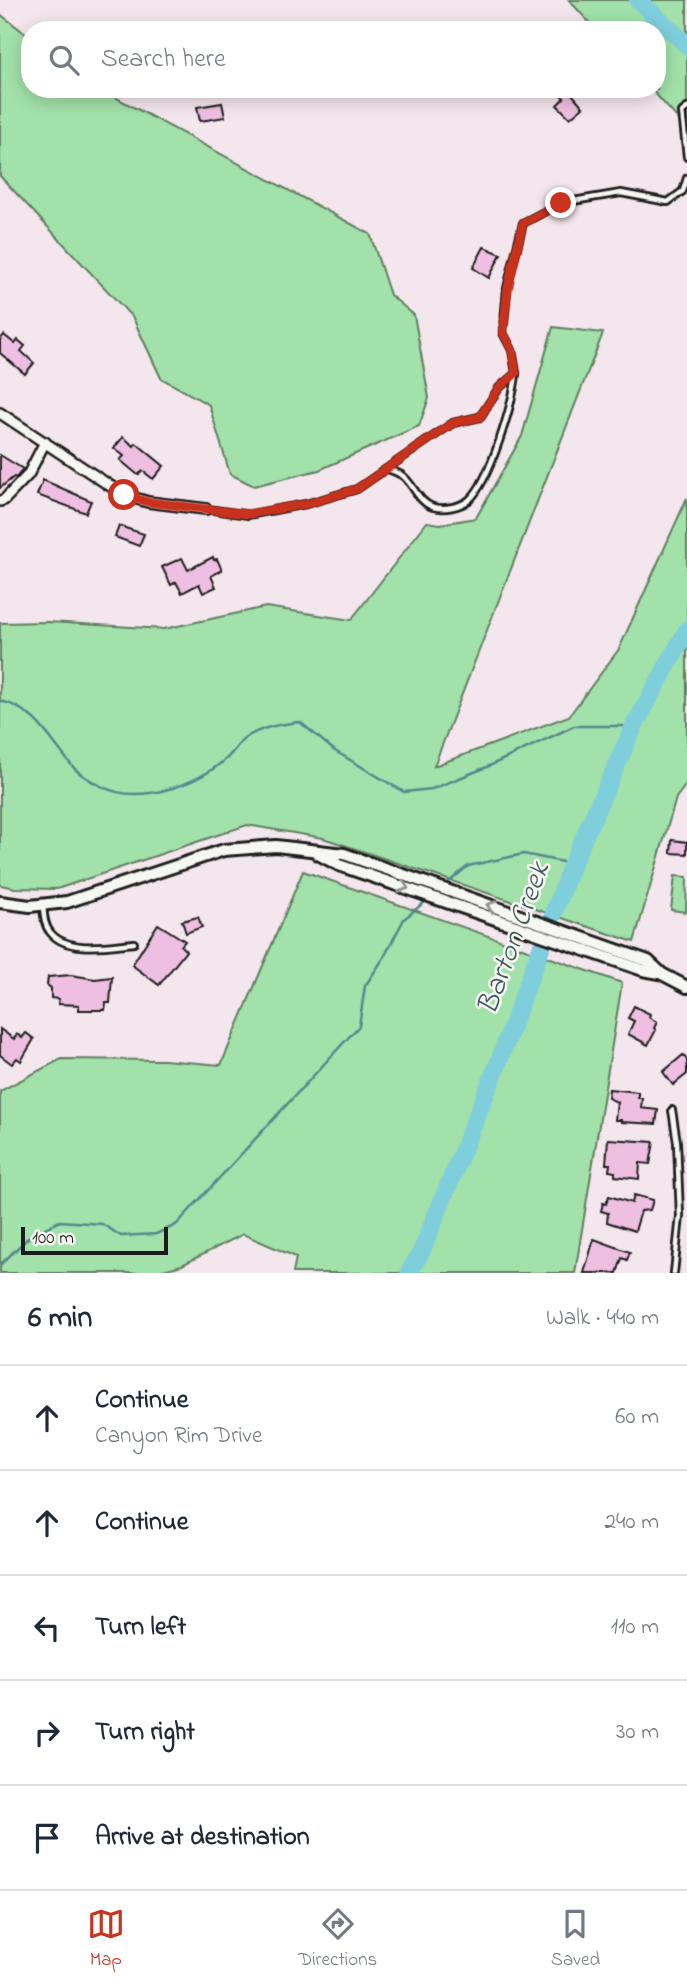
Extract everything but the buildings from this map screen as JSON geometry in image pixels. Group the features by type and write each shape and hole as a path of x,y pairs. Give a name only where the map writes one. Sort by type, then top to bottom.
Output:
{"street":[{"path":"0,413 124,495 148,502 206,509"},
{"path":"0,501 28,475 45,442"},
{"path":"0,902 43,905 87,897 224,850 276,846 342,859 645,965 687,987"}],"lane":[{"path":"687,108 682,112 682,123 687,157"},
{"path":"388,468 402,476 424,502 432,506 457,507 468,501 478,490 498,444 514,390 516,373 512,350 503,332 508,288 523,223 561,203 621,193 668,202 683,191 687,178"},
{"path":"206,509 248,514 306,504 357,489 453,423 480,417 499,388 516,373"},
{"path":"43,905 45,924 56,938 75,946 134,943"},
{"path":"672,1110 677,1142 680,1216 674,1273"}],"green space":[{"path":"569,0 687,0 687,129 659,98 666,98 666,21 588,21"},
{"path":"0,14 21,30 21,98 117,98 370,234 390,295 414,315 429,398 419,426 319,470 254,486 230,474 209,405 161,378 133,318 0,176"},
{"path":"553,327 603,333 434,766 569,716 619,649 687,498 687,783 676,798 634,942 323,838 247,825 57,889 0,885 0,623 49,622 164,629 266,607 351,620 427,522 440,524 476,518 522,436"},
{"path":"303,871 622,983 575,1273 293,1273 296,1257 243,1234 182,1265 152,1273 0,1273 0,1091 61,1059 163,1060 221,1065"},
{"path":"675,876 687,877 686,912 671,910"}],"waterway":[{"name":"Barton Creek","path":"638,0 661,21"},
{"name":"Barton Creek","path":"666,26 687,45"},
{"name":"Barton Creek","path":"409,1273 422,1250 498,1064 572,864 634,726 687,630"},
{"path":"0,701 13,705 33,719 74,768 84,776 116,792 132,794 166,790 183,784 214,768 250,735 271,727 300,722 335,751 404,792 432,789 487,767 574,726 634,726"},
{"path":"443,887 468,866 524,854 572,864"},
{"path":"0,1265 31,1235 60,1221 102,1224 121,1236 156,1234 176,1225 359,1026 365,986 404,919 427,900"}],"route":[{"path":"124,495 148,502 248,514 306,504 357,489 453,423 480,417 499,388 516,373 512,350 503,332 508,288 523,223 561,203"}]}
